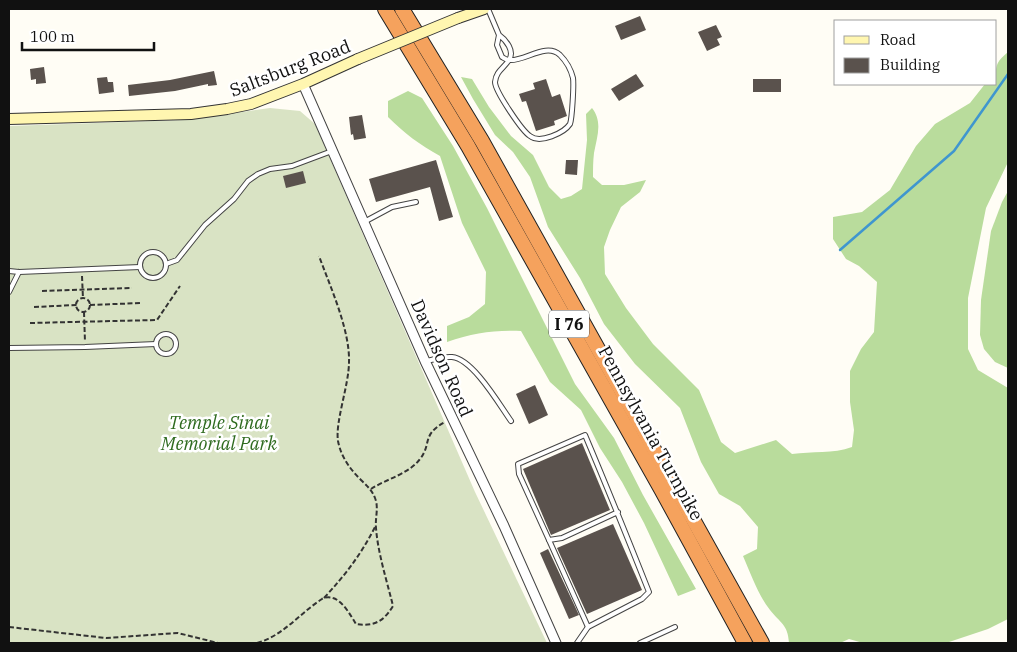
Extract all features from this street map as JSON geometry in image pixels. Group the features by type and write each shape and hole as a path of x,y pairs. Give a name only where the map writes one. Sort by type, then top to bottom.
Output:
{"highway":[{"name":"Pennsylvania Turnpike","path":"385,9 473,154 745,643"},
{"name":"Pennsylvania Turnpike","path":"402,9 482,141 762,643"}],"main road":[{"name":"Saltsburg Road","path":"9,119 191,114 251,104 484,9"}],"street":[{"name":"Davidson Road","path":"303,84 425,361 504,526 556,643"}],"lane":[{"path":"488,9 499,35 505,39 511,52 509,60 501,68 495,80 496,87 508,108 530,136 538,139 546,139 566,128 572,117 573,78 567,64 559,54 550,51 509,60 502,57 497,45 499,35"},
{"path":"166,264 177,260 205,225 258,174 292,166 333,150"},
{"path":"364,222 392,207 416,202"},
{"path":"151,253 161,255 166,264 163,273 155,278 145,276 140,267 143,258 151,253"},
{"path":"9,271 140,267"},
{"path":"9,292 19,272"},
{"path":"165,334 172,337 175,343 173,350 166,354 159,351 156,344 158,337 165,334"},
{"path":"9,348 156,344"},
{"path":"425,361 450,357 460,359 483,380 511,421"},
{"path":"577,643 588,628 642,599 649,592 585,435 518,464 519,474 588,628"},
{"path":"550,540 562,538 618,512"},
{"path":"640,643 676,627"}],"path":[{"path":"319,256 343,324 350,360 338,439 341,452 348,467 371,489 376,499 378,511 376,526 393,606 387,617 367,626 356,624 340,603 333,598 324,598"},
{"path":"82,269 83,298"},
{"path":"30,323 157,320 180,286"},
{"path":"42,291 132,288"},
{"path":"83,298 90,305"},
{"path":"76,305 83,298"},
{"path":"90,305 141,303"},
{"path":"76,305 78,310 84,312 88,311 90,305"},
{"path":"34,307 76,305"},
{"path":"84,312 85,347"},
{"path":"371,489 412,468 421,458 434,428 452,419"},
{"path":"257,643 281,631 324,598 362,552 376,526"},
{"path":"9,627 106,638 178,633 218,643"}],"green space":[{"path":"1008,52 1008,162 986,208 968,298 968,349 978,370 1008,388 1008,619 988,629 946,643 863,643 849,639 840,643 789,643 783,624 762,598 743,556 757,549 758,527 740,506 719,494 701,462 680,408 635,364 604,324 580,278 548,227 530,177 513,152 495,135 461,77 472,79 489,107 511,136 533,155 549,187 561,199 571,196 582,189 587,140 586,114 592,108 598,124 593,177 602,185 624,185 646,180 640,192 621,207 610,230 604,247 605,274 626,308 653,344 699,390 721,442 735,453 776,440 792,454 830,452 852,447 854,430 850,402 850,371 861,349 874,332 877,282 859,266 846,259 833,239 833,217 862,212 890,190 916,146 935,124 970,103 984,85 997,85 997,66"},
{"path":"408,91 422,98 453,146 487,208 575,384 614,438 643,495 696,589 678,596 644,523 622,482 600,448 581,410 550,382 521,331 484,333 447,342 447,326 469,317 485,304 486,272 462,223 440,156 412,138 388,117 388,101"},
{"name":"Temple Sinai Memorial Park","path":"270,108 300,111 315,124 475,492 547,643 9,643 9,126 183,120"},
{"path":"1008,191 1008,368 995,362 984,349 980,335 981,300 991,231"}],"building":[{"path":"640,16 646,30 621,40 615,26"},
{"path":"716,25 722,37 717,39 720,45 707,51 698,32"},
{"path":"44,67 46,83 36,84 36,79 31,80 30,69"},
{"path":"214,71 217,85 208,86 208,84 175,91 129,96 128,85 170,80"},
{"path":"636,74 644,86 619,101 611,89"},
{"path":"107,77 108,82 113,82 114,92 99,94 97,78"},
{"path":"546,79 552,97 560,94 567,116 554,121 555,125 536,131 526,101 522,102 519,94 535,89 533,83"},
{"path":"753,79 781,79 781,92 753,92"},
{"path":"362,115 366,138 354,140 353,134 351,135 349,117"},
{"path":"436,160 453,217 439,221 430,187 376,202 369,179"},
{"path":"566,160 578,160 577,175 565,174"},
{"path":"303,171 306,183 286,188 283,176"},
{"path":"535,385 548,415 529,424 516,394"},
{"path":"582,443 610,510 551,535 523,469"},
{"path":"613,524 642,590 587,614 557,548"},
{"path":"548,549 579,615 569,619 540,553"}],"waterway":[{"path":"840,250 954,151 1008,74"}]}
